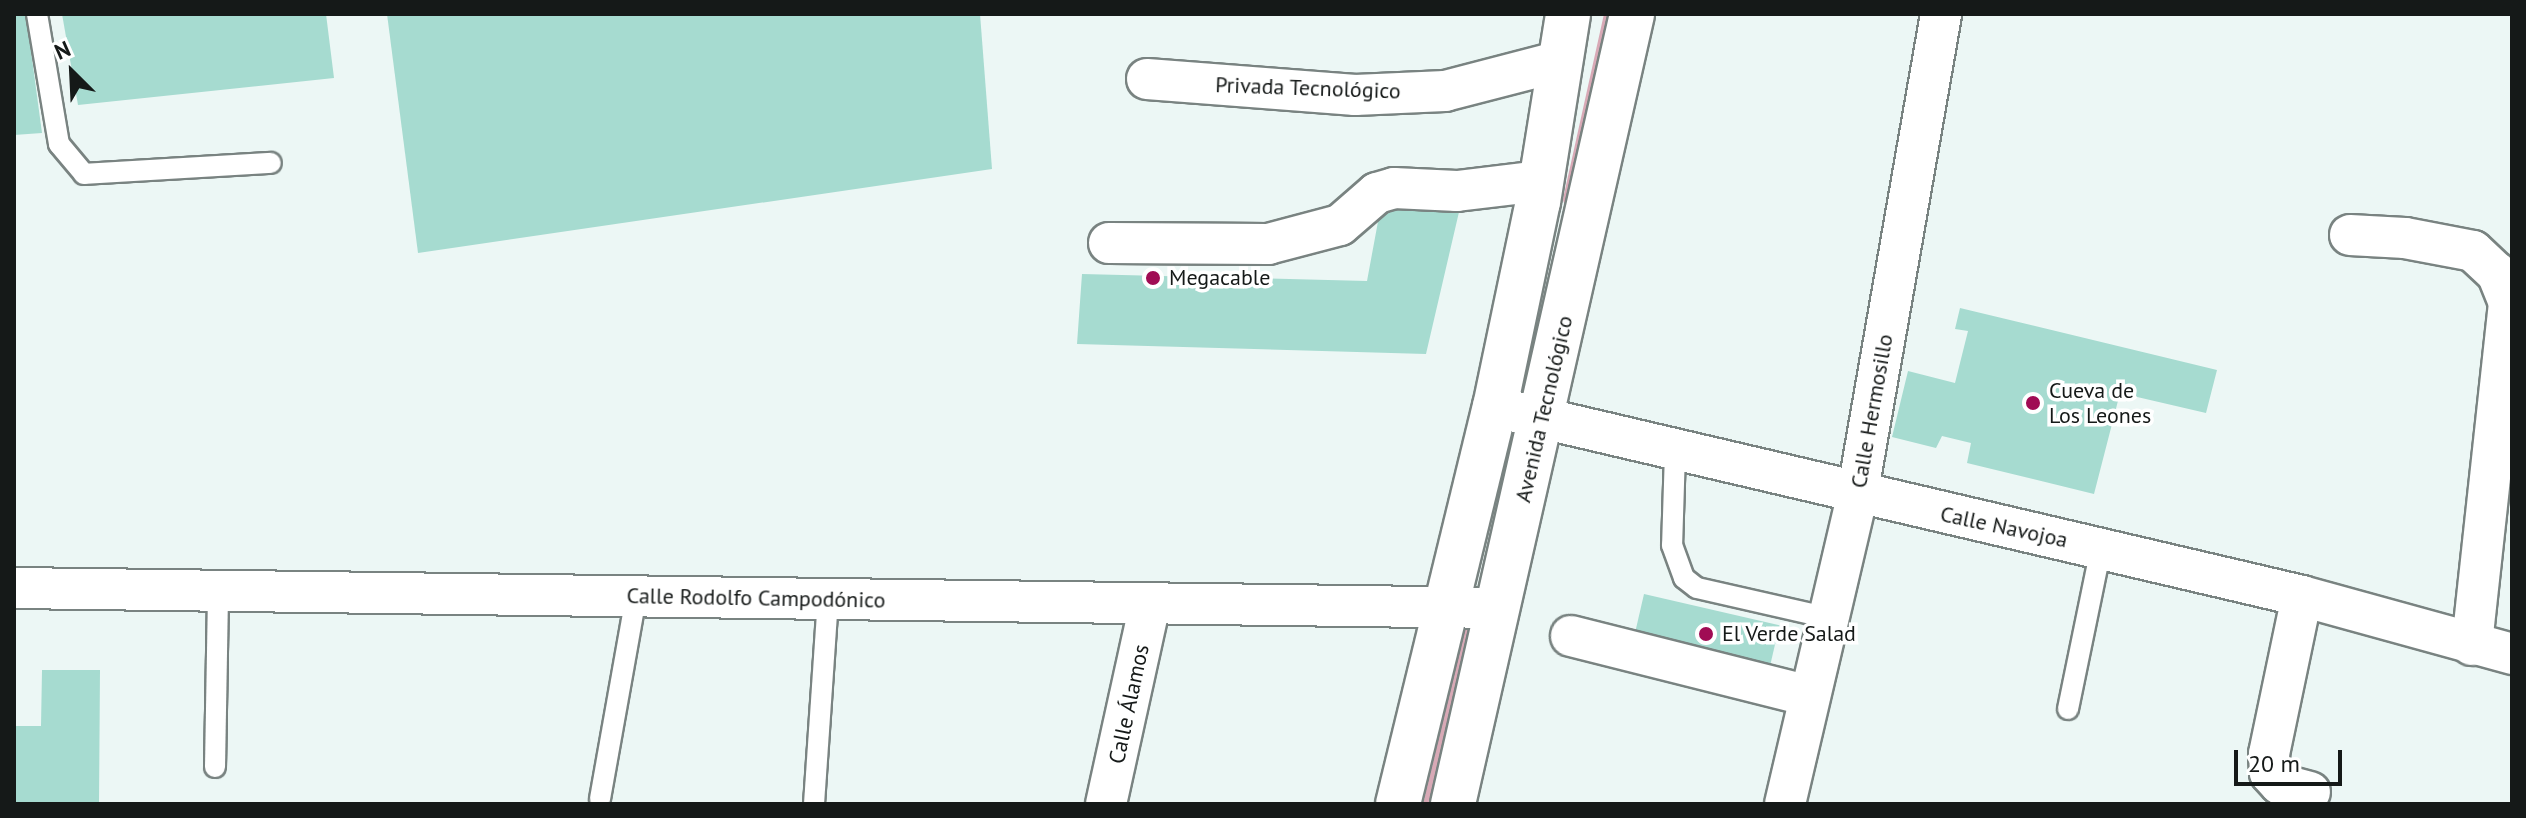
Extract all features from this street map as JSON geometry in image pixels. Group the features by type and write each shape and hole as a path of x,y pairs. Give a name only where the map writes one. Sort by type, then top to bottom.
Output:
{"main road":[{"path":"1398,804 1443,608 1495,407 1541,181 1568,14"},
{"name":"Avenida Tecnológico","path":"1453,804 1543,419 1632,14"}],"street":[{"name":"Calle Hermosillo","path":"1785,804 1857,496 1941,14"},
{"name":"Privada Tecnológico","path":"1147,79 1355,95 1445,91 1561,61"},
{"path":"1109,243 1268,244 1340,225 1377,193 1394,188 1457,191 1541,181"},
{"path":"2350,235 2405,238 2473,251 2497,273 2509,303 2472,645"},
{"name":"Calle Navojoa","path":"1495,407 1857,496 2101,548 2302,596 2512,654"},
{"name":"Calle Rodolfo Campodónico","path":"14,588 1498,608"},
{"path":"2302,596 2269,754 2270,773 2280,784 2310,792"},
{"name":"Calle Álamos","path":"1106,804 1150,604"},
{"path":"1571,636 1810,696"}],"lane":[{"path":"37,14 59,144 84,174 271,163"},
{"path":"1675,452 1672,545 1684,578 1697,588 1829,618"},
{"path":"2068,709 2101,548"},
{"path":"215,767 218,592"},
{"path":"600,799 636,597"},
{"path":"814,804 828,599"}],"building":[{"path":"14,14 26,14 42,133 14,135"},
{"path":"62,14 326,14 334,78 78,105"},
{"path":"387,14 980,14 992,169 418,253"},
{"name":"Megacable","path":"1382,200 1459,212 1426,354 1077,344 1082,274 1367,281"},
{"name":"Cueva de Los Leones","path":"1960,308 2217,370 2206,413 2120,393 2094,494 1967,463 1971,443 1942,436 1936,448 1892,437 1908,371 1955,383 1968,331 1955,329"},
{"name":"El Verde Salad","path":"1644,594 1779,625 1768,674 1633,643"},
{"path":"42,670 100,670 99,804 14,804 14,726 41,726"}],"waterway":[{"path":"1568,199 1609,14"},
{"path":"1428,804 1469,633"}],"place":[{"name":"Megacable","path":"1153,278"},
{"name":"Cueva de Los Leones","path":"2033,403"},
{"name":"El Verde Salad","path":"1706,634"}]}
